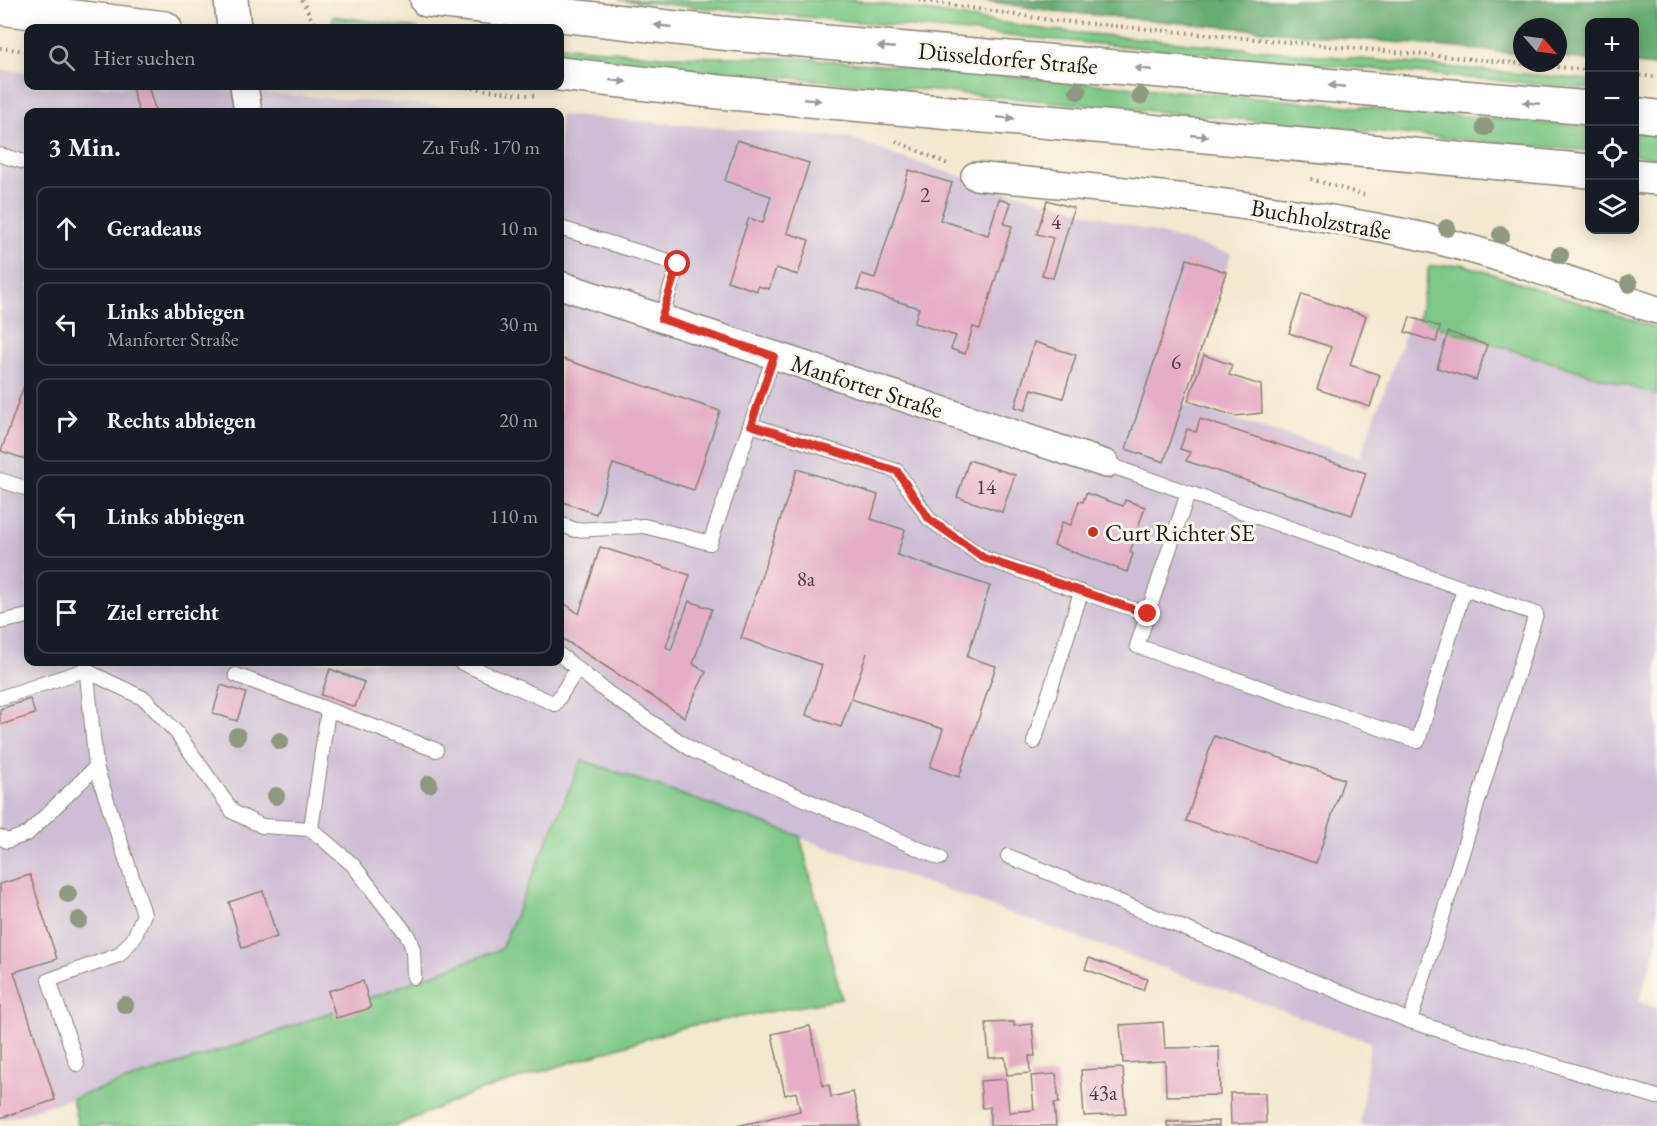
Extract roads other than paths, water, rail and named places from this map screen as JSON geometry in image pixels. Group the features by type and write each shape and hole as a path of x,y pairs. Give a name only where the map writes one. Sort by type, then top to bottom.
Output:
{"main road":[{"path":"231,0 234,24"},
{"name":"Düsseldorfer Straße","path":"427,0 722,33 1585,108"},
{"path":"0,8 132,24"},
{"path":"564,74 720,92 1585,171"},
{"path":"1639,115 1657,117"},
{"path":"1639,176 1657,178"}],"street":[{"path":"245,90 247,108"},
{"name":"Buchholzstraße","path":"975,176 1168,194 1416,235 1491,256 1657,310"},
{"name":"Manforter Straße","path":"564,286 1107,464"}],"lane":[{"path":"0,155 24,162"},
{"path":"564,229 678,264 661,319"},
{"path":"564,526 575,530 644,526 710,543 774,356"},
{"path":"751,425 897,471 929,519 984,558 1148,614"},
{"path":"1107,464 1536,614 1410,1021"},
{"path":"0,480 24,488"},
{"path":"1188,493 1137,646 1418,741 1464,589"},
{"path":"1034,742 1081,592"},
{"path":"0,622 24,617"},
{"path":"564,658 612,696 694,751 940,858"},
{"path":"77,1064 49,980 119,955 134,938 144,914 96,767 86,666"},
{"path":"0,698 86,666 145,699 177,733 233,812 262,826 311,829 352,865 408,936 412,950 414,977"},
{"path":"469,666 555,704 578,669"},
{"path":"236,675 436,750"},
{"path":"311,829 328,710"},
{"path":"0,837 7,840 27,834 96,767"},
{"path":"1008,855 1410,1021 1657,1097"}],"place":[{"name":"Curt Richter SE","path":"1093,532"}]}
